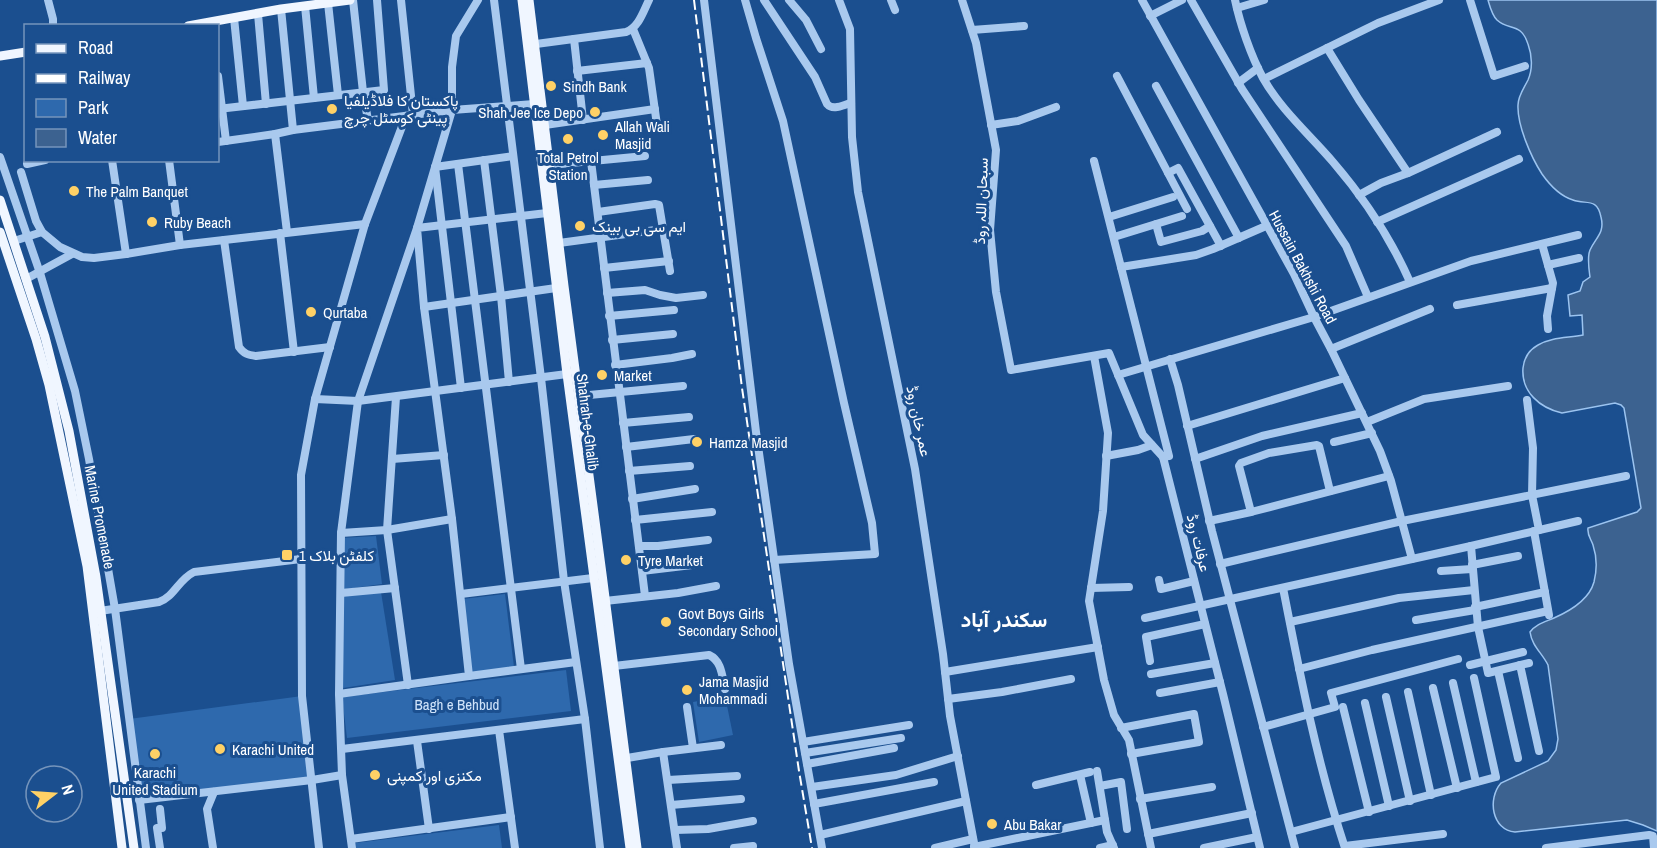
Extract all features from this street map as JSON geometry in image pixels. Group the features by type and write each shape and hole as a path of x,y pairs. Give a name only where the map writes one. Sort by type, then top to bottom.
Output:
{"main road":[{"path":"211,24 280,9 352,0"},
{"name":"Shahrah-e-Ghalib","path":"522,0 546,213 593,578 637,848"},
{"name":"Shahrah-e-Ghalib","path":"529,0 614,666 630,848"},
{"path":"0,56 24,52"},
{"name":"Marine Promenade","path":"0,200 45,337 66,421 96,577 134,848"},
{"name":"Marine Promenade","path":"0,232 36,339 49,386 87,566 122,848"}],"street":[{"path":"48,0 53,24"},
{"path":"352,0 368,120"},
{"path":"377,0 384,90 219,109 222,141 452,110 534,104"},
{"path":"319,848 302,696 300,475 315,399 365,224 410,115 401,0"},
{"path":"352,848 342,775 339,694 341,533 358,401 417,228 452,110 452,67 456,36 478,0"},
{"path":"494,0 564,581 585,719 600,848"},
{"path":"536,44 626,32 633,29 649,0"},
{"path":"704,0 756,432 789,664 822,848"},
{"path":"745,0 783,121 872,523 875,554 774,560"},
{"path":"764,0 815,77 830,107 851,103"},
{"path":"789,0 806,20 821,49"},
{"name":"عمر خان روڈ","path":"839,0 850,29 852,137 858,192 914,466 948,699 974,845"},
{"path":"891,0 895,10"},
{"name":"سبحان اللہ روڈ","path":"963,0 978,52 996,150 990,230 996,292 1011,370 1094,356"},
{"name":"Hussain Bakhshi Road","path":"1142,0 1294,274 1367,422 1389,476 1412,559"},
{"path":"1191,0 1238,83 1346,246 1368,297"},
{"path":"1264,0 1236,4 1238,17 1258,68 1285,109 1333,162 1359,195 1400,259 1410,282"},
{"path":"1264,79 1378,23 1439,0"},
{"path":"1470,0 1494,76 1525,66"},
{"path":"1150,16 1176,1"},
{"path":"328,3 338,95"},
{"path":"305,6 314,98"},
{"path":"280,9 293,130"},
{"path":"258,14 266,104"},
{"path":"234,18 243,106"},
{"path":"972,30 1024,26"},
{"path":"633,29 647,63 657,125"},
{"path":"573,39 583,120"},
{"path":"1327,48 1408,173"},
{"path":"577,71 647,63"},
{"path":"1238,83 1258,68"},
{"path":"1114,237 1156,224 1184,212 1168,173 1117,76"},
{"path":"1156,86 1239,238"},
{"path":"991,125 1018,121 1056,107"},
{"path":"545,125 655,110"},
{"path":"1359,195 1497,132"},
{"path":"275,134 294,352"},
{"path":"435,167 513,156"},
{"path":"550,165 645,156"},
{"path":"0,157 40,273 75,391 115,609 146,848"},
{"path":"1377,222 1519,159"},
{"path":"484,160 509,382"},
{"path":"591,161 645,596"},
{"path":"1094,161 1169,456 1163,457"},
{"path":"27,164 36,162"},
{"path":"112,162 126,254"},
{"path":"169,162 180,244"},
{"path":"458,164 521,669"},
{"path":"435,167 461,388"},
{"path":"1168,173 1178,168 1221,246"},
{"path":"21,172 36,221 42,232 60,247 82,257 94,258 180,244 365,224"},
{"path":"594,185 648,180"},
{"path":"1109,217 1173,197"},
{"path":"598,212 657,204 660,207 670,271"},
{"path":"417,228 546,213"},
{"path":"1156,224 1161,242 1202,231 1210,226"},
{"path":"1121,267 1196,255 1266,226"},
{"path":"417,228 424,308 452,519 469,676"},
{"path":"559,243 663,229"},
{"path":"14,241 42,232"},
{"path":"1118,375 1314,317 1471,261 1578,235"},
{"path":"224,240 239,347 243,353 248,356 330,347"},
{"path":"1542,244 1552,283 1547,316 1548,329"},
{"path":"26,279 72,254"},
{"path":"1548,265 1579,258"},
{"path":"604,268 669,261"},
{"path":"424,308 556,288"},
{"path":"1458,305 1552,288"},
{"path":"607,292 645,290 676,298 703,296"},
{"path":"1331,348 1430,309"},
{"path":"609,316 674,310"},
{"path":"612,340 673,334"},
{"name":"عرفات روڈ","path":"1094,356 1109,353 1143,435 1163,457 1260,848"},
{"path":"615,365 692,354"},
{"path":"1094,356 1108,433 1103,511 1089,601 1104,680 1114,715 1129,740 1150,848"},
{"path":"1170,359 1220,564 1295,848"},
{"path":"315,399 358,401 567,374"},
{"path":"1187,426 1345,378"},
{"path":"579,396 683,386"},
{"path":"1367,422 1424,399 1508,386"},
{"path":"396,397 387,530 408,685"},
{"path":"1299,669 1372,650 1549,613 1532,495 1533,448 1527,400"},
{"path":"1195,459 1262,436 1362,413"},
{"path":"622,423 689,417"},
{"path":"1334,442 1372,433"},
{"path":"626,447 694,439"},
{"path":"1106,456 1152,445"},
{"path":"1251,512 1239,469 1240,464 1269,453 1317,445 1330,491"},
{"path":"392,459 444,455"},
{"path":"629,471 690,466"},
{"path":"1209,520 1251,512 1389,476"},
{"path":"1220,564 1402,521 1626,476"},
{"path":"632,499 694,489"},
{"path":"635,520 712,512"},
{"path":"341,533 387,530 452,519"},
{"path":"1145,618 1578,521"},
{"path":"639,546 708,540"},
{"path":"1471,546 1475,609 1488,673 1529,663"},
{"path":"1441,571 1472,567 1518,556"},
{"path":"100,611 159,602 171,596 178,584 194,572 302,559"},
{"path":"642,571 692,565"},
{"path":"461,594 593,578"},
{"path":"1159,580 1161,589 1194,581"},
{"path":"606,601 678,593 716,586"},
{"path":"1091,588 1129,587"},
{"path":"341,593 395,588"},
{"path":"1283,588 1308,714 1345,847 1443,834"},
{"path":"1290,622 1399,598 1474,590"},
{"path":"1416,620 1545,592"},
{"path":"1150,662 1146,637 1205,624"},
{"path":"945,672 1098,648"},
{"path":"1470,665 1523,652"},
{"path":"614,666 709,655 718,661 725,689"},
{"path":"1263,727 1335,707 1331,693 1458,659"},
{"path":"339,694 576,662"},
{"path":"1151,674 1215,663"},
{"path":"1520,665 1539,751"},
{"path":"1498,671 1518,758"},
{"path":"1291,832 1496,777 1474,678"},
{"path":"948,699 1071,679"},
{"path":"1160,693 1220,682"},
{"path":"1453,683 1476,782"},
{"path":"1433,688 1457,788"},
{"path":"1408,692 1431,795"},
{"path":"1386,697 1410,801"},
{"path":"1365,703 1389,806"},
{"path":"687,707 693,748"},
{"path":"1343,707 1369,812"},
{"path":"1121,728 1194,714 1198,742 1131,754"},
{"path":"342,749 585,719"},
{"path":"803,742 909,725"},
{"path":"499,730 515,848"},
{"path":"805,753 901,738"},
{"path":"417,741 429,829"},
{"path":"621,759 721,745"},
{"path":"807,764 894,748"},
{"path":"663,752 677,848"},
{"path":"812,787 896,776 958,756"},
{"path":"1036,785 1094,772 1100,786 1107,832 1114,847 1100,848"},
{"path":"139,800 342,775"},
{"path":"1080,775 1091,823"},
{"path":"668,780 737,776"},
{"path":"814,804 934,782"},
{"path":"1100,786 1121,782 1127,829"},
{"path":"1140,798 1212,787"},
{"path":"213,848 207,809 214,792"},
{"path":"671,805 741,799"},
{"path":"820,835 966,801"},
{"path":"160,809 162,828 157,828 160,848"},
{"path":"1148,834 1252,813"},
{"path":"351,839 511,818"},
{"path":"935,848 974,845 1105,820"},
{"path":"675,830 708,829 753,821"},
{"path":"1548,848 1613,844 1632,837 1649,835 1653,837 1654,848"},
{"path":"1204,848 1257,837"},
{"path":"1632,837 1634,848"},
{"path":"734,848 753,846"}],"green space":[{"path":"376,536 382,584 339,590 340,538"},
{"path":"381,592 395,680 343,688 342,596"},
{"path":"505,594 514,667 472,672 463,599"},
{"name":"Bagh e Behbud","path":"566,670 571,711 347,738 342,697"},
{"name":"Karachi United","path":"302,696 312,780 139,800 129,719"},
{"path":"725,696 733,735 699,742 693,702"},
{"path":"499,825 502,848 356,848 355,843"}],"water":[{"path":"1488,0 1657,0 1657,831 1627,820 1515,832 1501,826 1494,813 1494,797 1501,783 1548,761 1556,750 1558,739 1548,665 1535,645 1530,632 1538,625 1572,608 1592,588 1596,573 1596,559 1588,528 1637,512 1641,508 1624,408 1615,403 1562,413 1539,403 1525,384 1523,368 1532,349 1548,340 1583,335 1582,315 1570,316 1568,295 1580,291 1583,282 1590,277 1589,253 1601,231 1602,222 1594,204 1573,200 1559,193 1551,186 1533,159 1518,113 1519,98 1531,71 1529,48 1522,33 1495,18"}],"railway":[{"path":"694,0 742,388 812,848"}],"place":[{"name":"Sindh Bank","path":"551,86"},
{"name":"پاکستان کا فلاڈیلفیا پینٹی کوسٹل چرچ","path":"332,109"},
{"name":"Shah Jee Ice Depo","path":"595,112"},
{"name":"Allah Wali Masjid","path":"603,135"},
{"name":"Total Petrol Station","path":"568,139"},
{"name":"The Palm Banquet","path":"74,191"},
{"name":"Ruby Beach","path":"152,222"},
{"name":"ایم سی بی بینک","path":"580,226"},
{"name":"Qurtaba","path":"311,312"},
{"name":"Market","path":"602,375"},
{"name":"Hamza Masjid","path":"697,442"},
{"name":"کلفٹن بلاک 1","path":"287,555"},
{"name":"Tyre Market","path":"626,560"},
{"name":"Govt Boys Girls Secondary School","path":"666,622"},
{"name":"Jama Masjid Mohammadi","path":"687,690"},
{"name":"Karachi United","path":"220,749"},
{"name":"Karachi United Stadium","path":"155,754"},
{"name":"مکنزی اور کمپنی","path":"375,775"},
{"name":"Abu Bakar","path":"992,824"}],"district":[{"name":"سکندر آباد","path":"1004,619"}]}
